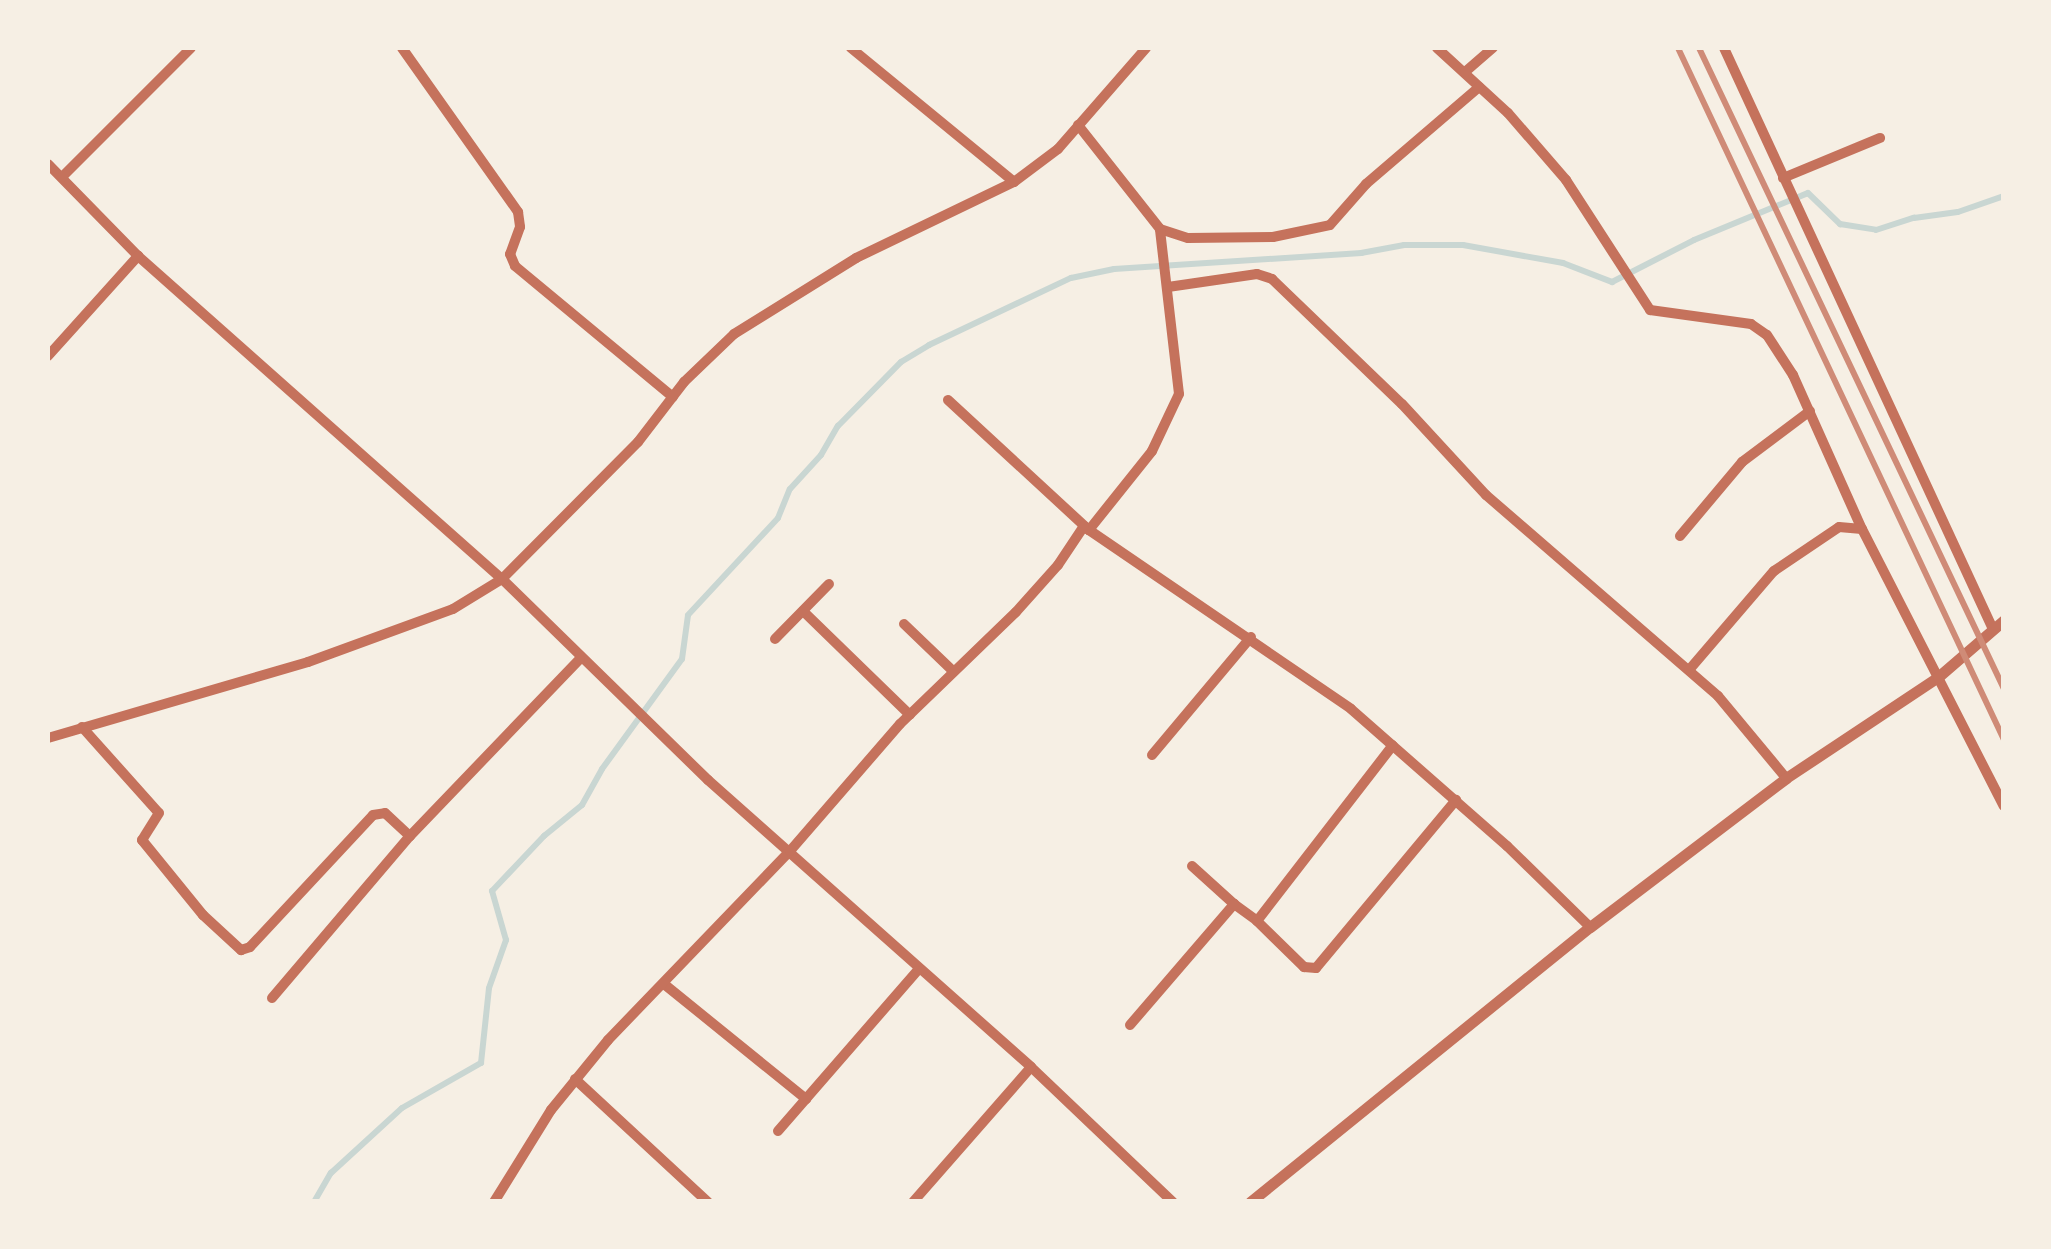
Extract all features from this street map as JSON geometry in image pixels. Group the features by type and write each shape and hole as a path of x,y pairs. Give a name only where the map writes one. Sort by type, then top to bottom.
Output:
{"street":[{"path":"62,177 191,48"},
{"path":"402,48 518,212 520,227 510,254 515,266 672,397"},
{"path":"851,48 1014,182"},
{"path":"48,738 308,662 453,609 502,579 638,442 713,352 752,322 856,258 1014,182 1058,149 1146,48"},
{"path":"1437,48 1508,113 1566,180 1643,302 1662,314 1760,328 1793,376 1862,529 2004,806"},
{"path":"1465,72 1493,48"},
{"path":"1250,1202 1590,927 1786,778 1938,677 1998,624 1803,223 1724,48"},
{"path":"1078,124 1160,229 1188,238 1273,237 1330,225 1366,184 1478,87"},
{"path":"1785,181 1880,138"},
{"path":"48,164 138,256 502,579 580,660 708,780 917,971 1031,1068 1172,1202"},
{"path":"494,1202 575,1078 790,851 910,715 1016,612 1152,451 1179,394 1160,229"},
{"path":"48,356 138,256"},
{"path":"1168,287 1258,274 1272,280 1402,404 1486,494 1718,696 1786,778"},
{"path":"948,400 1086,528 1199,609 1251,637 1394,746 1590,927"},
{"path":"1680,536 1742,462 1810,411"},
{"path":"1690,670 1774,571 1839,527 1862,529"},
{"path":"775,639 829,584"},
{"path":"802,611 910,715"},
{"path":"904,624 954,672"},
{"path":"1152,756 1251,637"},
{"path":"272,998 410,836 580,660"},
{"path":"82,727 159,813 144,842 203,914 242,950 250,947 373,815 387,814 410,836"},
{"path":"1257,921 1394,746"},
{"path":"1192,866 1304,967 1316,968 1456,800"},
{"path":"1130,1025 1234,904"},
{"path":"778,1131 917,971"},
{"path":"664,984 806,1099"},
{"path":"913,1202 1031,1068"},
{"path":"575,1078 708,1202"}],"waterway":[{"path":"314,1202 331,1173 402,1108 481,1063 489,988 506,940 492,891 544,836 582,805 602,769 682,659 688,615 778,518 790,489 821,455 838,426 901,362 929,345 1071,278 1114,269 1361,253 1404,245 1463,245 1563,263 1612,282 1694,240 1808,193 1840,224 1876,230 1914,218 1958,212 2004,196"}],"railway":[{"path":"1678,48 2004,740"},
{"path":"1699,48 2004,689"}]}
